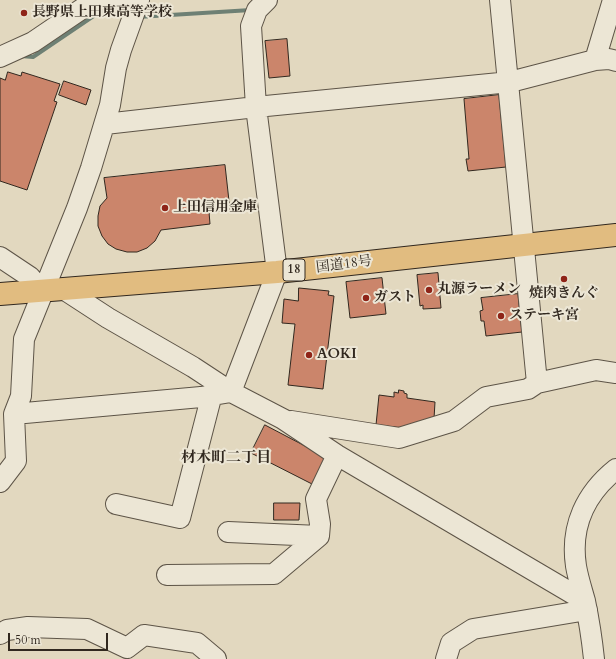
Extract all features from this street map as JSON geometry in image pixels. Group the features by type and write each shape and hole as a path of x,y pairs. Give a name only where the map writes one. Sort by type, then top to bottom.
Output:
{"highway":[{"name":"国道18号","path":"0,294 43,292 277,272 616,235"}],"street":[{"path":"0,57 33,42 95,0"},
{"path":"0,482 16,461 14,414 21,396 24,339 77,208 110,105 116,68 136,10 106,0"},
{"path":"231,392 277,272 256,106 251,26 256,10 267,0"},
{"path":"500,0 510,82 523,244 537,383"},
{"path":"595,60 612,0"},
{"path":"104,124 256,106 510,82 595,60 609,59 616,61"},
{"path":"0,257 30,276 43,292"},
{"path":"65,290 108,318 193,367 231,392 283,419 338,455 586,605"},
{"path":"283,419 399,438 454,422 486,397 528,389 537,383 596,370 616,373"},
{"path":"14,414 231,392"},
{"path":"116,504 180,518 212,394"},
{"path":"167,575 274,574 319,536 320,524 316,499 338,455"},
{"path":"594,659 586,605 576,565 576,535 580,514 591,494 616,468"},
{"path":"228,532 319,536"},
{"path":"446,659 451,643 473,629 586,605"},
{"path":"0,634 7,630 28,627 87,629 127,648 144,635 197,643 216,659"}],"building":[{"path":"287,39 290,76 269,78 265,41"},
{"path":"8,72 21,76 22,72 60,84 54,101 57,102 27,190 0,181 0,78 5,80"},
{"path":"64,81 91,90 86,105 59,95"},
{"path":"499,95 506,167 468,171 466,159 469,159 464,99"},
{"name":"上田信用金庫","path":"225,165 230,210 209,212 210,224 161,230 155,241 147,248 137,252 127,252 116,249 108,244 102,236 98,226 98,216 100,206 107,198 104,178"},
{"name":"丸源ラーメン","path":"438,273 441,308 423,309 423,305 420,306 417,275"},
{"name":"ガスト","path":"382,278 386,314 350,318 346,282"},
{"name":"AOKI","path":"299,288 329,291 328,295 334,296 323,389 288,385 295,324 282,323 284,299 298,301"},
{"name":"ステーキ宮","path":"518,294 522,332 486,336 484,321 481,321 480,311 483,310 481,298"},
{"path":"399,390 404,391 404,393 407,394 407,398 435,402 434,419 404,428 376,425 379,395 394,397 394,392 398,393"},
{"path":"265,425 326,457 312,484 251,453"},
{"path":"274,503 300,503 299,520 274,520"}],"waterway":[{"path":"138,17 251,10"},
{"path":"21,56 33,57 101,11 128,15"}],"place":[{"name":"長野県上田東高等学校","path":"24,13"},
{"name":"上田信用金庫","path":"165,208"},
{"name":"焼肉きんぐ","path":"564,279"},
{"name":"丸源ラーメン","path":"429,290"},
{"name":"ガスト","path":"366,298"},
{"name":"ステーキ宮","path":"501,316"},
{"name":"AOKI","path":"309,355"}],"district":[{"name":"材木町二丁目","path":"226,459"}]}
